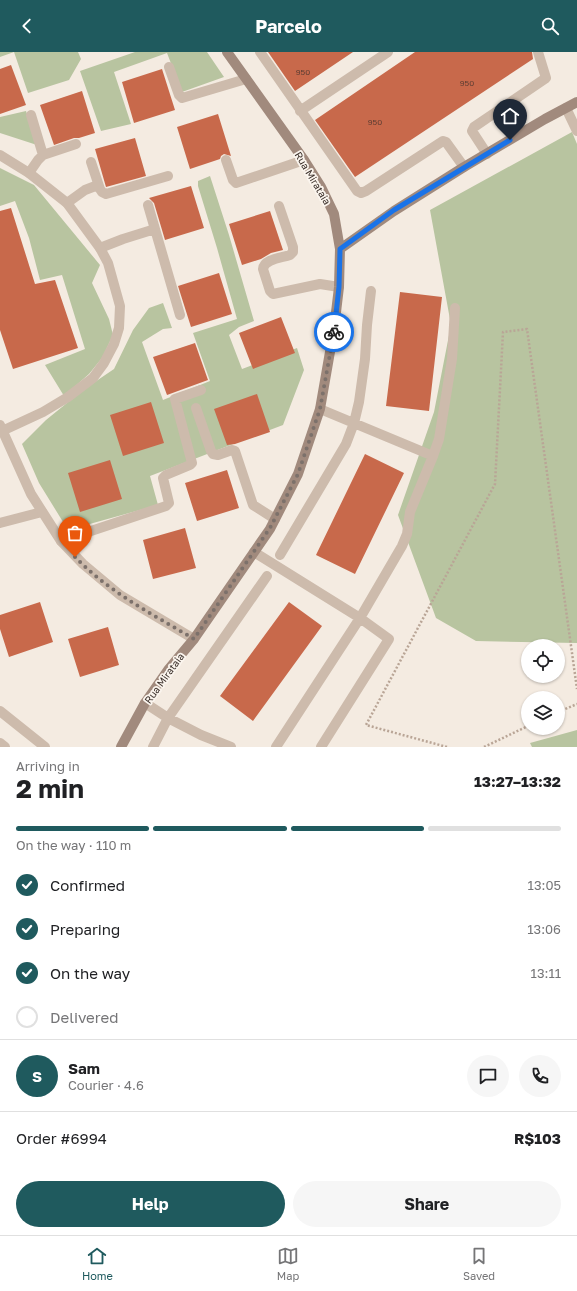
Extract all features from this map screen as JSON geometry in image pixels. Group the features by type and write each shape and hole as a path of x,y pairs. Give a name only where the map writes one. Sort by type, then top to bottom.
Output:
{"street":[{"name":"Rua Mirataia","path":"121,747 145,703 168,670 194,639 254,552 275,519 298,474 320,409 334,329 339,287 340,249 334,214 321,187 304,160 227,52"},
{"path":"260,52 357,191 361,193 366,191 443,141 446,142 464,167"},
{"path":"300,111 388,52"},
{"path":"487,154 472,131 474,127 546,78 538,52"},
{"path":"169,67 179,95 182,98 246,79"},
{"path":"340,249 394,210 464,167 577,102"},
{"path":"566,108 577,131"},
{"path":"31,115 43,156"},
{"path":"29,173 38,160 43,156 76,144"},
{"path":"0,155 29,173 67,203 100,248 108,263 120,306 118,328 114,344 93,378 68,397 43,412 1,429 31,494 60,541 83,564 120,595 194,639"},
{"path":"226,160 233,180 236,183 304,160"},
{"path":"91,162 98,185 102,192 106,194 168,176"},
{"path":"67,203 85,190 98,185"},
{"path":"148,205 180,315"},
{"path":"279,206 293,247 290,255 265,263 263,266 270,292 273,294 320,284 339,287"},
{"path":"100,248 155,229"},
{"path":"280,554 346,444 354,423 359,402 371,291"},
{"path":"276,747 360,618 402,546 407,534 410,512 439,439 452,359 455,308"},
{"path":"60,541 166,506 169,503 163,478 166,475 192,463 175,399 200,390"},
{"path":"196,408 213,454 218,455 232,450 235,452 253,505 275,519"},
{"path":"320,409 433,456"},
{"path":"0,523 42,512"},
{"path":"254,552 360,618 389,639 321,747"},
{"path":"152,747 168,718 267,576"},
{"path":"145,703 168,718 201,735 231,747"},
{"path":"0,711 45,747"},
{"path":"0,744 5,747"}],"path":[{"path":"447,747 366,725 495,484 502,332 527,329 577,689"},
{"path":"565,709 577,704"},
{"path":"484,747 521,729"}],"green space":[{"path":"0,52 14,52 0,57"},
{"path":"14,52 78,52 81,59 69,80 28,93"},
{"path":"135,52 207,52 224,77 182,92 167,53 114,72 131,124 101,131 80,71"},
{"path":"26,111 37,145 0,133 0,117"},
{"path":"572,132 577,144 577,643 565,643 565,639 521,639 521,642 476,641 436,618 398,515 434,412 451,325 430,210"},
{"path":"0,168 34,185 100,265 92,283 109,319 113,335 102,358 89,374 64,396 45,365 85,349 62,275 40,280 29,238 15,201 0,206"},
{"path":"210,176 254,321 239,327 229,335 242,369 297,348 304,370 283,425 150,476 158,505 68,530 39,483 22,444 46,420 83,390 114,369 133,330 149,308 163,303 172,328 163,329 142,342 163,400 210,381 193,333 237,319 198,186 198,181"},
{"path":"577,730 577,747 532,747 530,743 559,735 565,735 565,733"}],"building":[{"path":"268,52 353,52 295,91"},
{"path":"415,52 532,52 533,59 355,177 315,120"},
{"path":"11,65 26,105 0,114 0,69"},
{"path":"162,69 175,110 134,123 122,82"},
{"path":"82,91 95,133 54,145 40,105"},
{"path":"218,114 231,156 224,154 220,159 190,169 177,127"},
{"path":"135,138 146,176 106,187 95,149"},
{"path":"191,186 204,228 165,240 154,203 149,198"},
{"path":"11,208 35,284 55,280 78,348 13,369 0,330 0,211"},
{"path":"270,211 283,250 271,253 261,259 242,265 229,224"},
{"path":"219,273 232,314 191,327 178,286"},
{"path":"400,292 442,297 429,411 386,406"},
{"path":"281,317 295,353 253,369 239,333"},
{"path":"195,343 208,380 167,395 153,357"},
{"path":"257,394 270,432 235,444 227,445 214,409"},
{"path":"151,402 164,443 123,456 110,415"},
{"path":"365,454 404,473 355,574 316,555"},
{"path":"110,460 122,499 80,512 68,473"},
{"path":"227,470 239,508 197,521 185,483"},
{"path":"185,528 196,568 153,579 143,540"},
{"path":"40,602 53,642 9,657 0,629 0,615"},
{"path":"289,602 322,626 253,721 220,696"},
{"path":"108,627 119,665 80,677 68,639"}],"way so far":[{"path":"75,557 120,595 194,639 270,528 298,474 320,409 334,332"}],"route":[{"path":"334,332 339,287 340,249 394,210 510,140"}]}
